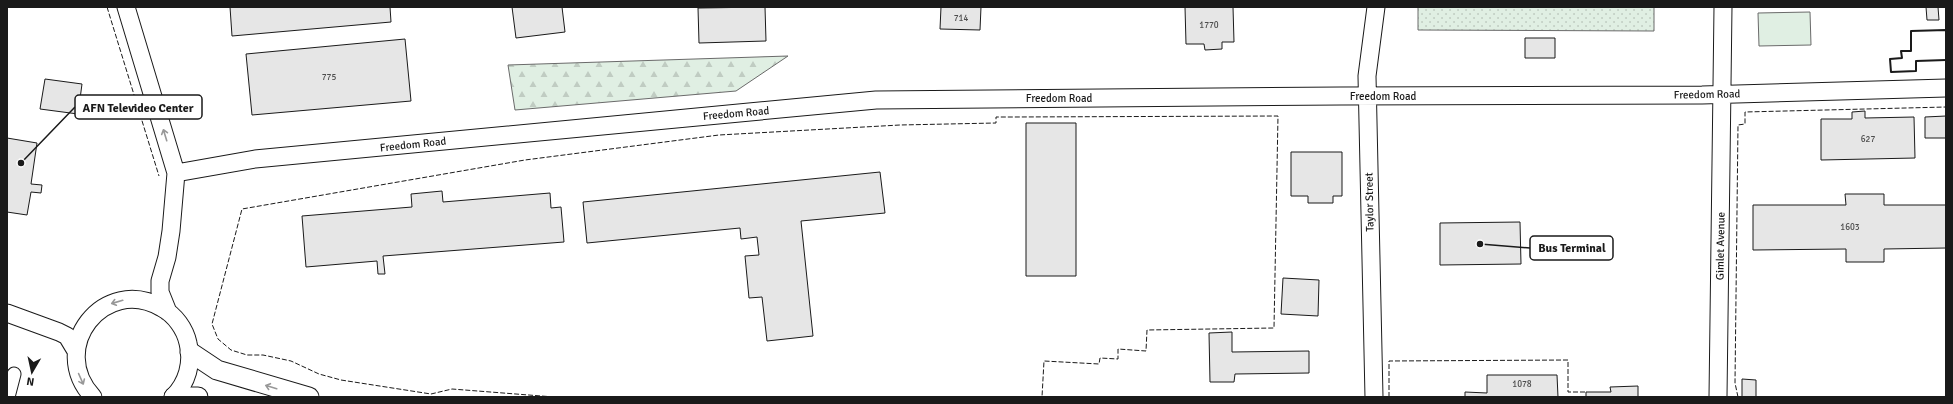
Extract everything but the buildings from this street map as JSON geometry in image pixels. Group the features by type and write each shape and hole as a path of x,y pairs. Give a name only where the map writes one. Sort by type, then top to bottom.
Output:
{"main road":[{"path":"190,352 217,370 309,397"},
{"path":"173,397 198,397"}],"street":[{"path":"126,7 176,172 171,231 167,257 160,281 160,292 168,312"},
{"name":"Taylor Street","path":"1374,397 1367,76 1376,7"},
{"name":"Gimlet Avenue","path":"1718,397 1723,7"},
{"name":"Freedom Road","path":"176,172 255,159 876,100 1721,95 1946,88"},
{"path":"137,300 154,289 160,281"},
{"path":"93,397 85,388 78,374 76,351 84,327 94,314 107,305 122,300 137,300 156,304 168,312 183,330 190,352 186,376 173,397"},
{"path":"7,313 60,332 69,339 76,351"},
{"path":"60,332 69,332 84,327"},
{"path":"8,393 14,374"}],"green space":[{"path":"1418,7 1654,7 1654,31 1418,30"},
{"path":"1810,12 1811,45 1759,46 1758,13"},
{"path":"788,56 736,91 515,110 508,65"}],"fence":[{"path":"107,7 159,176"},
{"path":"1738,397 1735,383 1738,125 1745,124 1745,112 1946,107"},
{"path":"554,397 452,389 431,394 341,380 319,374 291,361 263,355 247,355 231,350 218,339 212,324 242,209 525,160 719,135 900,125 996,123 996,117 1278,116 1274,328 1147,330 1146,351 1118,349 1118,359 1100,358 1099,364 1044,361 1042,397"},
{"path":"1389,397 1389,361 1568,360 1568,392 1586,392"}],"wall":[{"path":"1946,43 1946,30 1911,31 1911,51 1901,51 1902,58 1890,59 1891,72 1916,71 1916,61 1946,60"}],"place":[{"name":"AFN Televideo Center","path":"21,163"},
{"name":"Bus Terminal","path":"1480,244"}]}
